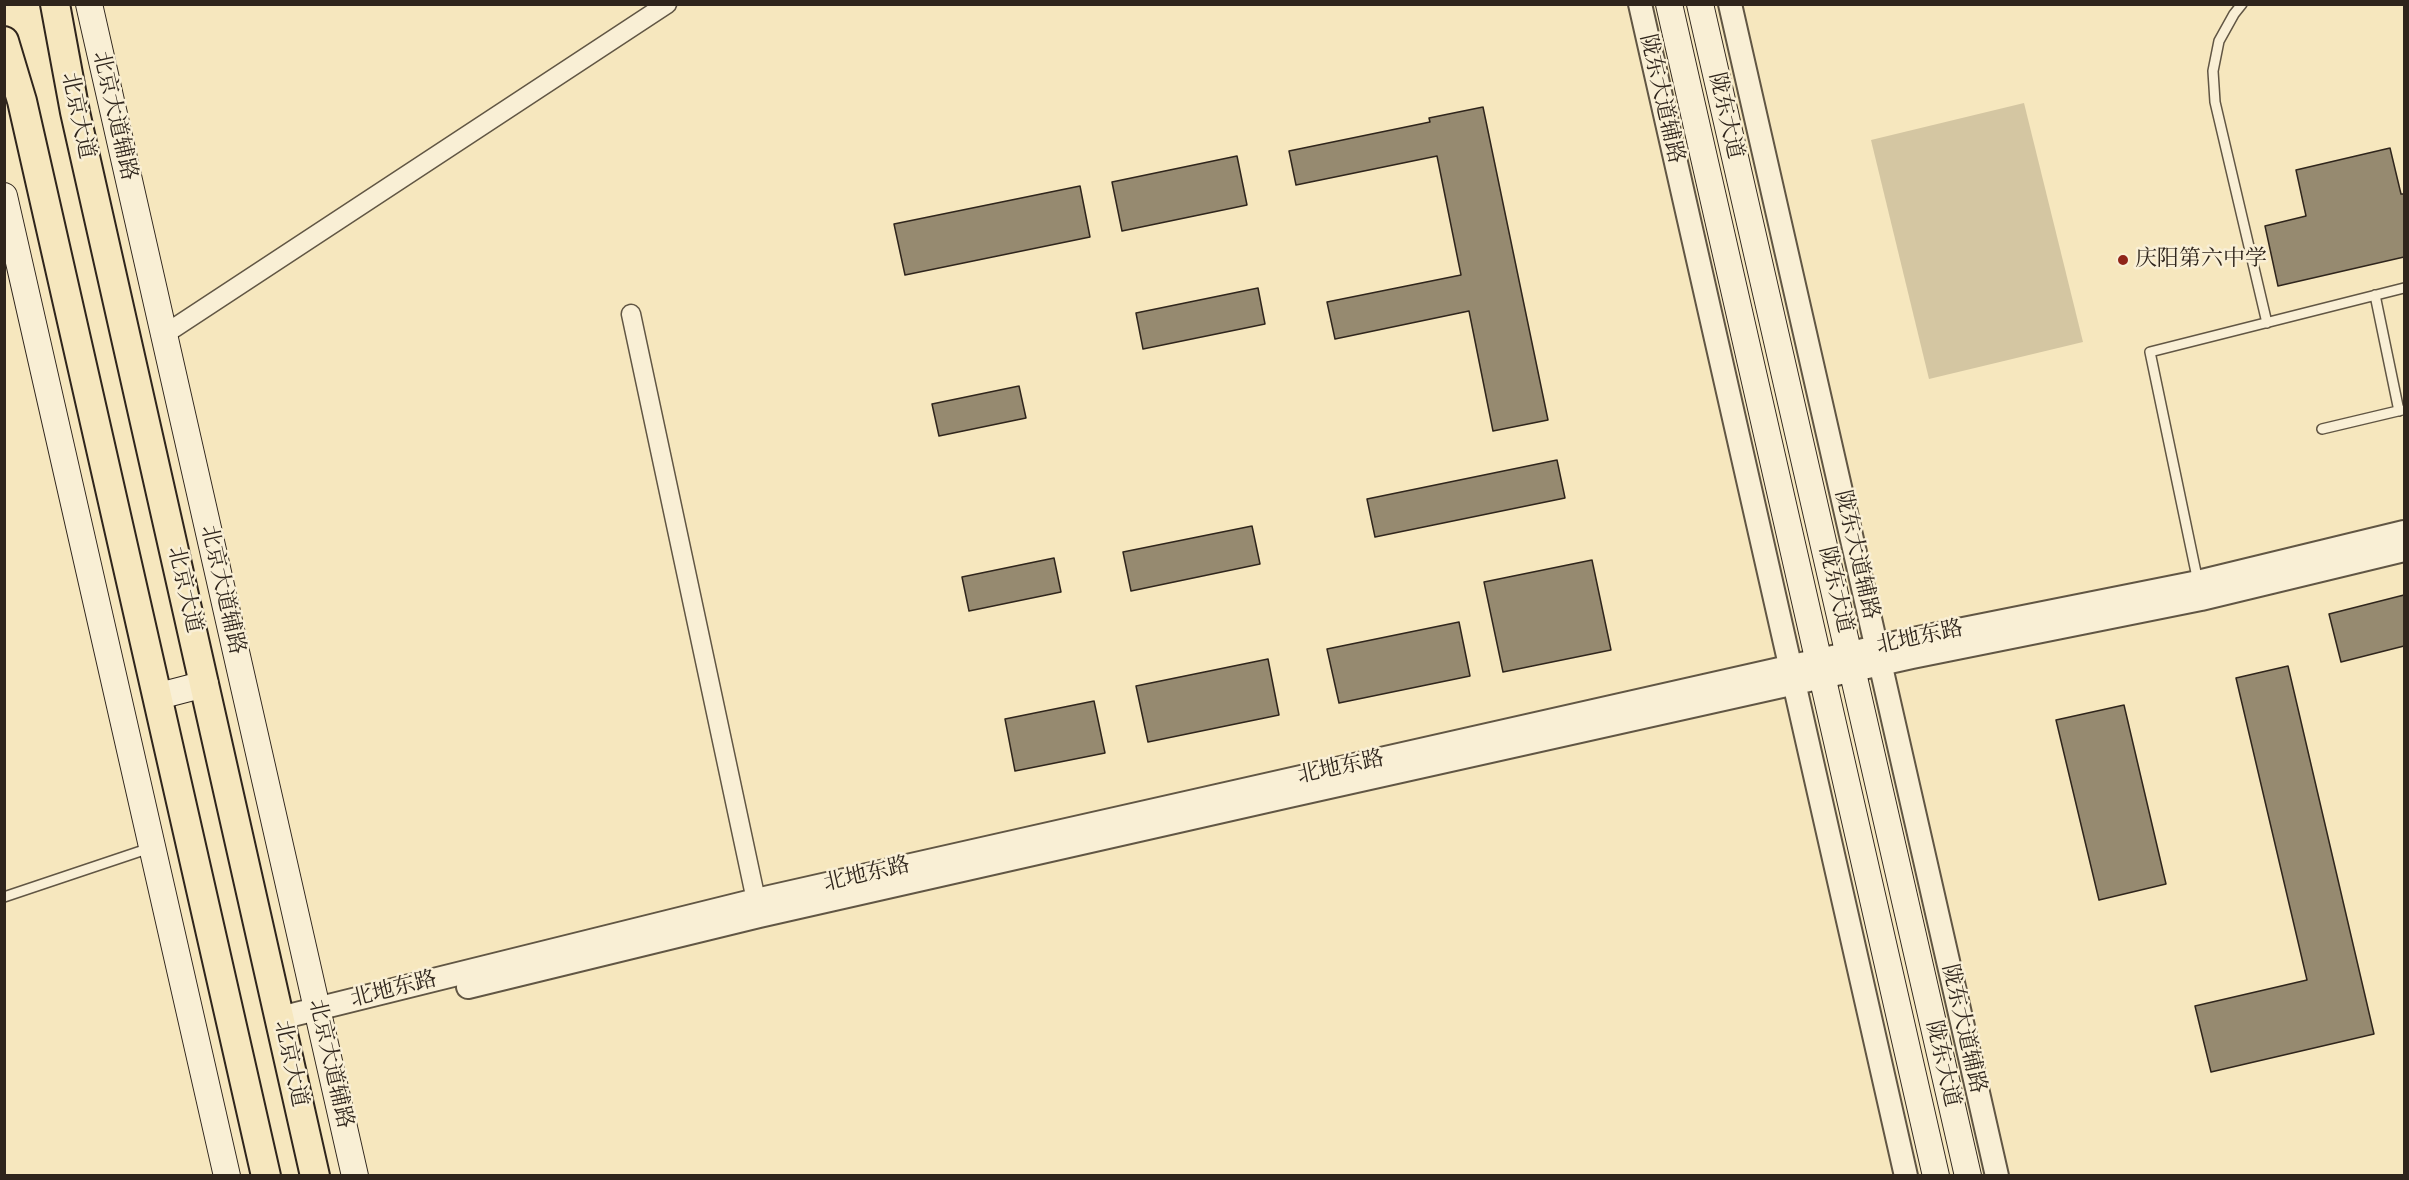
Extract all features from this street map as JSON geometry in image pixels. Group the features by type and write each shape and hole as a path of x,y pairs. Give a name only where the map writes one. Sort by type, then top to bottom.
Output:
{"main road":[{"name":"北京大道","path":"55,4 75,112 315,1176"},
{"name":"北京大道辅路","path":"89,4 356,1176"},
{"name":"陇东大道","path":"1700,5 1968,1176"},
{"name":"陇东大道","path":"1670,8 1936,1176"},
{"path":"4,42 22,101 159,696 266,1176"},
{"path":"4,196 227,1176"},
{"path":"159,696 205,684"}],"street":[{"path":"165,334 668,4"},
{"name":"陇东大道辅路","path":"1730,4 1997,1176"},
{"path":"1641,11 1700,5"},
{"name":"陇东大道辅路","path":"1641,11 1906,1176"},
{"path":"631,314 756,900"},
{"name":"北地东路","path":"319,1016 2198,582 2404,532"},
{"name":"北地东路","path":"1878,656 2201,599 2404,550"},
{"name":"北地东路","path":"282,1026 756,900 1792,676"}],"lane":[{"path":"2242,4 2219,41 2213,71 2215,102 2267,323"},
{"path":"2198,582 2150,352 2404,288"},
{"path":"2322,429 2402,410 2375,296"},
{"path":"4,897 153,848"}],"shaded area":[{"path":"2024,103 2083,342 1929,379 1871,140"}],"building":[{"path":"1483,107 1548,420 1493,431 1469,311 1335,339 1327,302 1461,275 1437,156 1296,185 1289,151 1430,122 1429,118"},
{"path":"2390,148 2401,194 2404,194 2404,257 2278,286 2265,226 2306,216 2296,170"},
{"path":"1237,156 1247,205 1122,231 1112,182"},
{"path":"1080,186 1090,237 905,275 894,224"},
{"path":"1258,288 1265,324 1143,349 1136,313"},
{"path":"1019,386 1026,418 939,436 932,404"},
{"path":"1557,460 1565,498 1375,537 1367,499"},
{"path":"1252,526 1260,564 1131,591 1123,552"},
{"path":"1054,558 1061,592 969,611 962,577"},
{"path":"1592,560 1611,650 1503,672 1484,582"},
{"path":"2404,595 2404,646 2341,662 2329,614"},
{"path":"1459,622 1470,676 1339,703 1327,649"},
{"path":"1268,659 1279,715 1148,742 1136,686"},
{"path":"2288,666 2374,1034 2211,1072 2195,1006 2307,980 2236,678"},
{"path":"1094,701 1105,753 1015,771 1005,719"},
{"path":"2124,705 2166,884 2099,900 2056,720"}],"place":[{"name":"庆阳第六中学","path":"2123,260"}]}
